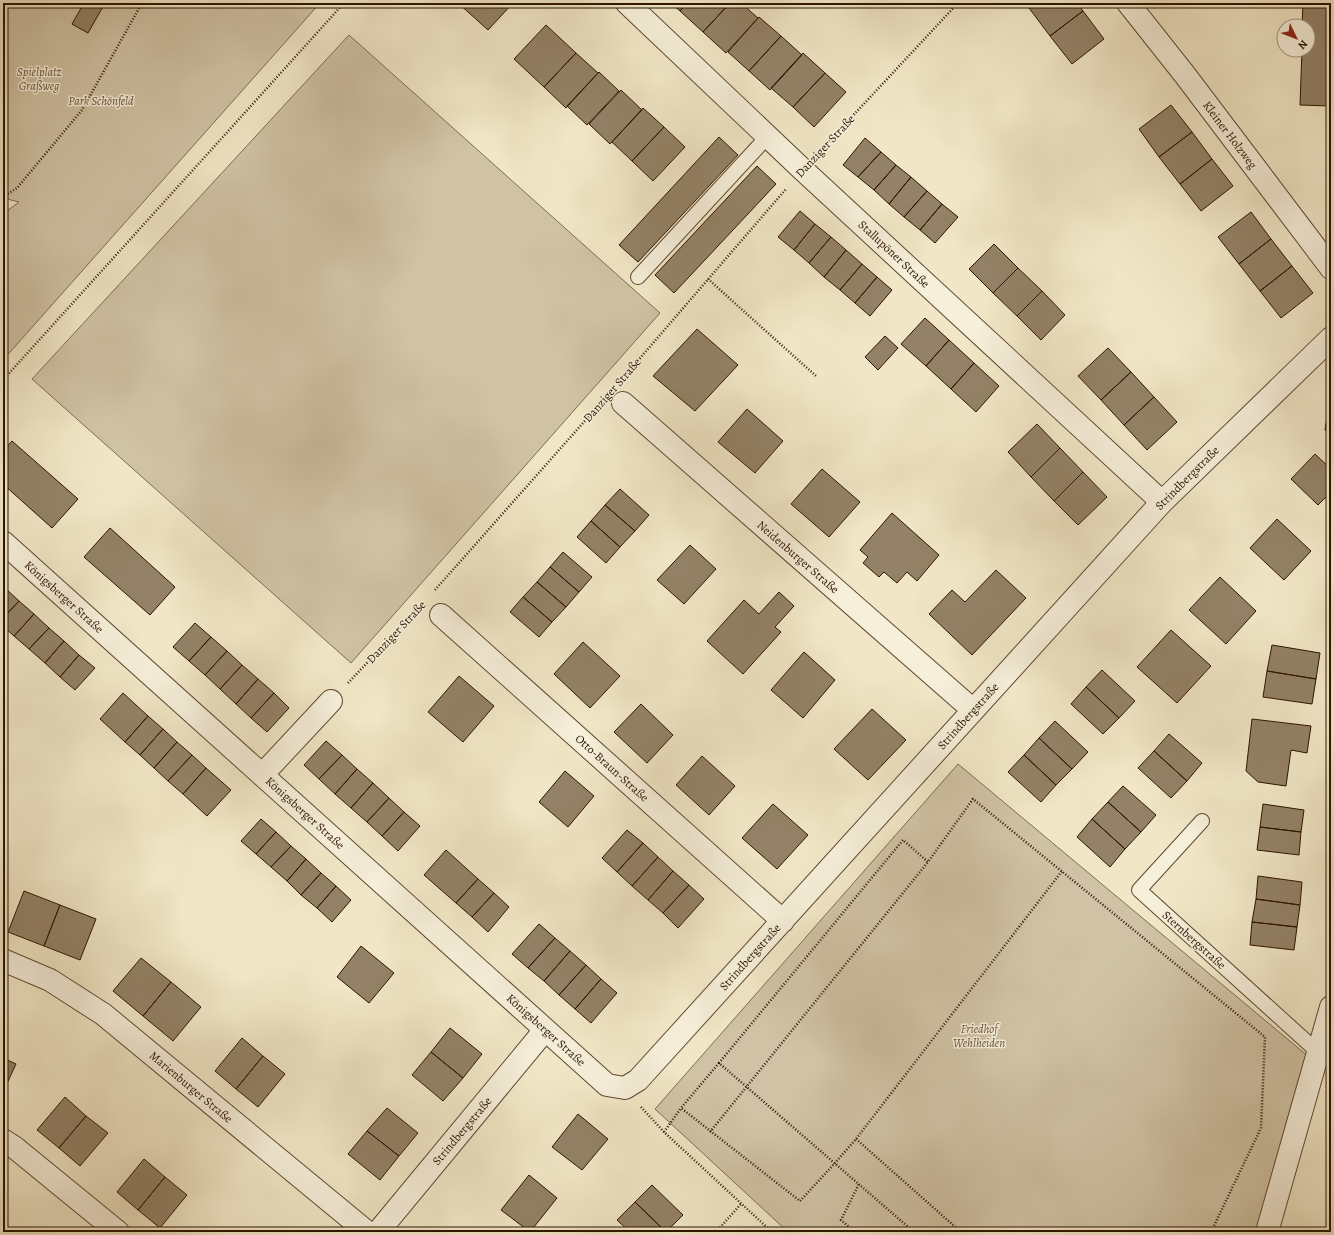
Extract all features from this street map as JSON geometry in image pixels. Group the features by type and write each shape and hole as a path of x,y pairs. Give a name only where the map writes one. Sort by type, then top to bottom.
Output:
{"street":[{"name":"Stallupöner Straße","path":"627,3 803,170 1162,502"},
{"name":"Kleiner Holzweg","path":"1128,3 1331,268"},
{"name":"Strindbergstraße","path":"616,1087 638,1080 1162,502 1331,338"},
{"name":"Neidenburger Straße","path":"623,403 974,710"},
{"name":"Königsberger Straße","path":"3,542 545,1030 616,1087"},
{"name":"Otto-Braun-Straße","path":"441,615 783,921"},
{"path":"262,775 331,701"},
{"name":"Marienburger Straße","path":"3,960 50,980 103,1014 367,1232"},
{"path":"1267,1232 1331,1007"},
{"name":"Strindbergstraße","path":"378,1232 545,1030"},
{"path":"3,1140 14,1147 118,1232"}],"lane":[{"path":"638,277 768,136"},
{"name":"Sternbergstraße","path":"1202,821 1139,890 1318,1052"}],"path":[{"path":"3,197 17,188 82,110 142,3"},
{"path":"3,380 344,3"},
{"name":"Danziger Straße","path":"621,380 803,170 958,3"},
{"path":"708,279 817,377"},
{"name":"Danziger Straße","path":"430,595 600,404"},
{"name":"Danziger Straße","path":"331,701 420,606"},
{"path":"710,1132 928,862 973,799 1265,1038 1261,1128 1211,1232"},
{"path":"664,1132 680,1108 719,1063 902,840 928,862"},
{"path":"680,1108 800,1201 836,1163 856,1139 1062,872"},
{"path":"719,1063 914,1232"},
{"path":"616,1087 772,1232"},
{"path":"856,1139 961,1232"},
{"path":"855,1232 841,1220 859,1184"},
{"path":"716,1232 741,1204"}],"green space":[{"name":"Park Schönfeld","path":"3,3 320,3 3,360 3,214 19,202 3,198"},
{"path":"349,35 660,313 351,663 32,379"},
{"name":"Friedhof Wehlheiden","path":"958,764 1309,1057 1256,1232 788,1232 655,1109"}],"building":[{"path":"84,3 105,3 88,33 72,24"},
{"path":"458,3 513,3 488,30"},
{"path":"671,3 687,3 680,11"},
{"path":"687,3 730,3 703,32 680,11"},
{"path":"730,3 741,3 758,18 726,53 703,32"},
{"path":"1035,3 1077,3 1083,11 1050,36 1029,8"},
{"path":"1303,3 1331,3 1331,106 1300,105 1302,58 1316,58 1316,18 1302,18"},
{"path":"1083,11 1104,39 1072,64 1050,36"},
{"path":"759,17 781,36 749,71 728,52"},
{"path":"546,25 576,53 544,87 514,59"},
{"path":"781,36 802,55 770,90 749,71"},
{"path":"576,53 598,73 566,108 544,87"},
{"path":"803,53 825,73 793,107 771,88"},
{"path":"599,72 619,91 587,125 567,106"},
{"path":"825,73 846,92 814,127 793,107"},
{"path":"621,90 642,110 610,144 589,124"},
{"path":"1171,105 1192,132 1159,157 1139,129"},
{"path":"643,108 664,127 632,161 612,142"},
{"path":"664,127 685,147 653,181 632,161"},
{"path":"1192,132 1212,159 1180,184 1159,157"},
{"path":"719,137 738,155 638,262 619,245"},
{"path":"865,138 881,152 858,177 843,165"},
{"path":"881,152 896,165 874,190 858,177"},
{"path":"1212,159 1233,186 1201,211 1180,184"},
{"path":"896,165 911,177 889,204 874,190"},
{"path":"757,166 776,184 674,293 655,275"},
{"path":"911,177 927,191 904,217 889,204"},
{"path":"927,191 942,204 920,230 904,217"},
{"path":"942,204 958,217 935,243 920,230"},
{"path":"800,211 815,224 794,250 778,237"},
{"path":"1251,212 1271,239 1239,264 1218,237"},
{"path":"815,224 831,237 809,263 794,250"},
{"path":"831,237 846,250 824,277 809,263"},
{"path":"1271,239 1292,266 1260,291 1239,264"},
{"path":"994,244 1018,268 993,293 969,269"},
{"path":"846,250 862,264 840,290 824,277"},
{"path":"862,264 877,277 855,303 840,290"},
{"path":"1292,266 1313,293 1281,318 1260,291"},
{"path":"1018,268 1042,291 1017,316 993,293"},
{"path":"877,277 892,290 870,316 855,303"},
{"path":"1042,291 1065,315 1041,340 1017,316"},
{"path":"925,318 949,340 926,366 901,344"},
{"path":"697,329 738,365 695,411 653,376"},
{"path":"885,336 898,348 878,370 865,357"},
{"path":"949,340 974,363 951,389 926,366"},
{"path":"1108,348 1131,372 1101,400 1078,376"},
{"path":"974,363 999,386 976,412 951,389"},
{"path":"1131,372 1154,397 1124,425 1101,400"},
{"path":"1331,393 1331,431 1325,430"},
{"path":"1154,397 1177,422 1147,450 1124,425"},
{"path":"747,409 783,441 755,473 718,442"},
{"path":"1037,424 1060,448 1031,477 1008,452"},
{"path":"12,441 78,499 52,528 3,484 3,451"},
{"path":"1060,448 1083,472 1054,501 1031,477"},
{"path":"1315,454 1331,469 1331,492 1318,505 1291,479"},
{"path":"822,469 860,502 829,537 791,504"},
{"path":"1083,472 1107,497 1078,525 1054,501"},
{"path":"620,489 649,515 635,531 605,505"},
{"path":"605,505 635,531 620,547 591,521"},
{"path":"892,513 939,555 917,581 907,572 897,583 884,572 879,577 863,563 868,557 860,550"},
{"path":"1277,519 1311,551 1284,580 1250,548"},
{"path":"591,521 620,547 606,563 577,537"},
{"path":"110,528 175,587 150,615 84,557"},
{"path":"690,545 716,569 684,604 657,580"},
{"path":"563,552 592,577 579,592 550,567"},
{"path":"550,567 579,592 566,607 537,582"},
{"path":"996,570 1026,598 972,655 929,614 952,590 965,602"},
{"path":"1220,577 1256,611 1226,644 1189,610"},
{"path":"537,582 566,607 552,622 523,597"},
{"path":"4,587 19,601 3,618 3,588"},
{"path":"779,592 794,606 775,627 781,632 743,674 707,641 744,600 759,614"},
{"path":"523,597 552,622 539,637 510,612"},
{"path":"19,601 34,614 14,636 3,626 3,618"},
{"path":"34,614 49,628 29,649 14,636"},
{"path":"195,623 211,637 189,661 173,647"},
{"path":"49,628 64,641 45,663 29,649"},
{"path":"1171,630 1211,666 1177,703 1137,667"},
{"path":"211,637 227,651 205,675 189,661"},
{"path":"64,641 79,655 60,677 45,663"},
{"path":"583,642 620,676 590,708 554,674"},
{"path":"1272,645 1320,653 1316,679 1267,671"},
{"path":"227,651 242,665 220,689 205,675"},
{"path":"804,652 835,680 803,718 771,690"},
{"path":"79,655 95,668 75,690 60,677"},
{"path":"242,665 258,679 236,704 220,689"},
{"path":"1102,670 1135,701 1119,718 1086,687"},
{"path":"1267,671 1316,679 1312,704 1263,697"},
{"path":"459,676 494,706 463,742 428,712"},
{"path":"258,679 274,693 251,718 236,704"},
{"path":"1086,687 1119,718 1103,734 1071,704"},
{"path":"123,693 148,716 125,742 100,719"},
{"path":"274,693 289,708 267,732 251,718"},
{"path":"641,704 673,735 647,763 614,732"},
{"path":"872,709 906,740 868,780 834,749"},
{"path":"148,716 163,729 140,755 125,742"},
{"path":"1252,719 1311,726 1307,753 1291,750 1286,786 1258,782 1246,771"},
{"path":"1055,721 1088,752 1072,769 1039,738"},
{"path":"163,729 177,742 154,768 140,755"},
{"path":"1169,734 1202,763 1187,781 1154,751"},
{"path":"1039,738 1072,769 1056,785 1024,755"},
{"path":"326,741 342,755 319,779 304,765"},
{"path":"177,742 192,755 168,781 154,768"},
{"path":"1154,751 1187,781 1171,798 1138,768"},
{"path":"192,755 206,768 183,794 168,781"},
{"path":"342,755 357,769 335,794 319,779"},
{"path":"1024,755 1056,785 1041,802 1008,772"},
{"path":"702,756 735,786 709,815 676,785"},
{"path":"206,768 231,790 207,816 183,794"},
{"path":"357,769 373,783 351,808 335,794"},
{"path":"565,771 594,796 568,827 539,802"},
{"path":"373,783 389,798 367,822 351,808"},
{"path":"1123,786 1156,815 1141,832 1108,802"},
{"path":"389,798 404,812 382,836 367,822"},
{"path":"1108,802 1141,832 1125,849 1092,819"},
{"path":"773,804 808,835 777,869 742,838"},
{"path":"1263,804 1304,810 1301,832 1260,827"},
{"path":"404,812 420,826 398,851 382,836"},
{"path":"261,819 276,832 256,854 241,841"},
{"path":"1092,819 1125,849 1110,867 1077,837"},
{"path":"1260,827 1301,832 1299,855 1257,850"},
{"path":"627,830 643,843 617,872 602,858"},
{"path":"276,832 291,846 271,867 256,854"},
{"path":"643,843 658,857 632,886 617,872"},
{"path":"291,846 306,859 287,881 271,867"},
{"path":"446,850 478,879 456,903 424,875"},
{"path":"658,857 673,871 648,900 632,886"},
{"path":"306,859 321,873 301,895 287,881"},
{"path":"673,871 689,885 663,913 648,900"},
{"path":"321,873 336,886 317,908 301,895"},
{"path":"1258,876 1302,882 1300,905 1256,899"},
{"path":"478,879 494,893 472,917 456,903"},
{"path":"689,885 704,899 678,928 663,913"},
{"path":"336,886 351,900 332,922 317,908"},
{"path":"24,891 60,905 44,946 8,932"},
{"path":"494,893 509,907 488,932 472,917"},
{"path":"1256,899 1300,905 1297,927 1252,922"},
{"path":"60,905 96,919 80,960 44,946"},
{"path":"1252,922 1297,927 1294,950 1250,945"},
{"path":"539,924 555,938 528,968 512,954"},
{"path":"555,938 570,951 544,981 528,968"},
{"path":"361,946 394,973 369,1003 337,977"},
{"path":"570,951 586,965 559,995 544,981"},
{"path":"141,958 171,982 143,1016 113,991"},
{"path":"586,965 601,979 575,1009 559,995"},
{"path":"601,979 617,993 591,1023 575,1009"},
{"path":"171,982 201,1007 173,1041 143,1016"},
{"path":"450,1028 482,1054 463,1078 431,1052"},
{"path":"242,1038 263,1056 236,1089 215,1071"},
{"path":"431,1052 463,1078 443,1101 412,1075"},
{"path":"263,1056 285,1074 258,1107 236,1089"},
{"path":"3,1058 16,1064 3,1092"},
{"path":"65,1097 86,1116 59,1148 37,1130"},
{"path":"387,1108 418,1133 399,1156 367,1131"},
{"path":"578,1114 608,1139 582,1170 552,1147"},
{"path":"86,1116 108,1133 80,1166 59,1148"},
{"path":"367,1131 399,1156 380,1180 348,1154"},
{"path":"144,1159 165,1177 138,1210 117,1192"},
{"path":"529,1175 557,1198 530,1232 501,1210"},
{"path":"165,1177 187,1195 160,1228 138,1210"},
{"path":"652,1185 683,1215 666,1232 635,1202"},
{"path":"635,1202 666,1232 630,1232 617,1220"},
{"path":"289,1228 294,1232 286,1232"}],"park label":[{"name":"Spielplatz Graßweg","path":"39,79"}]}
